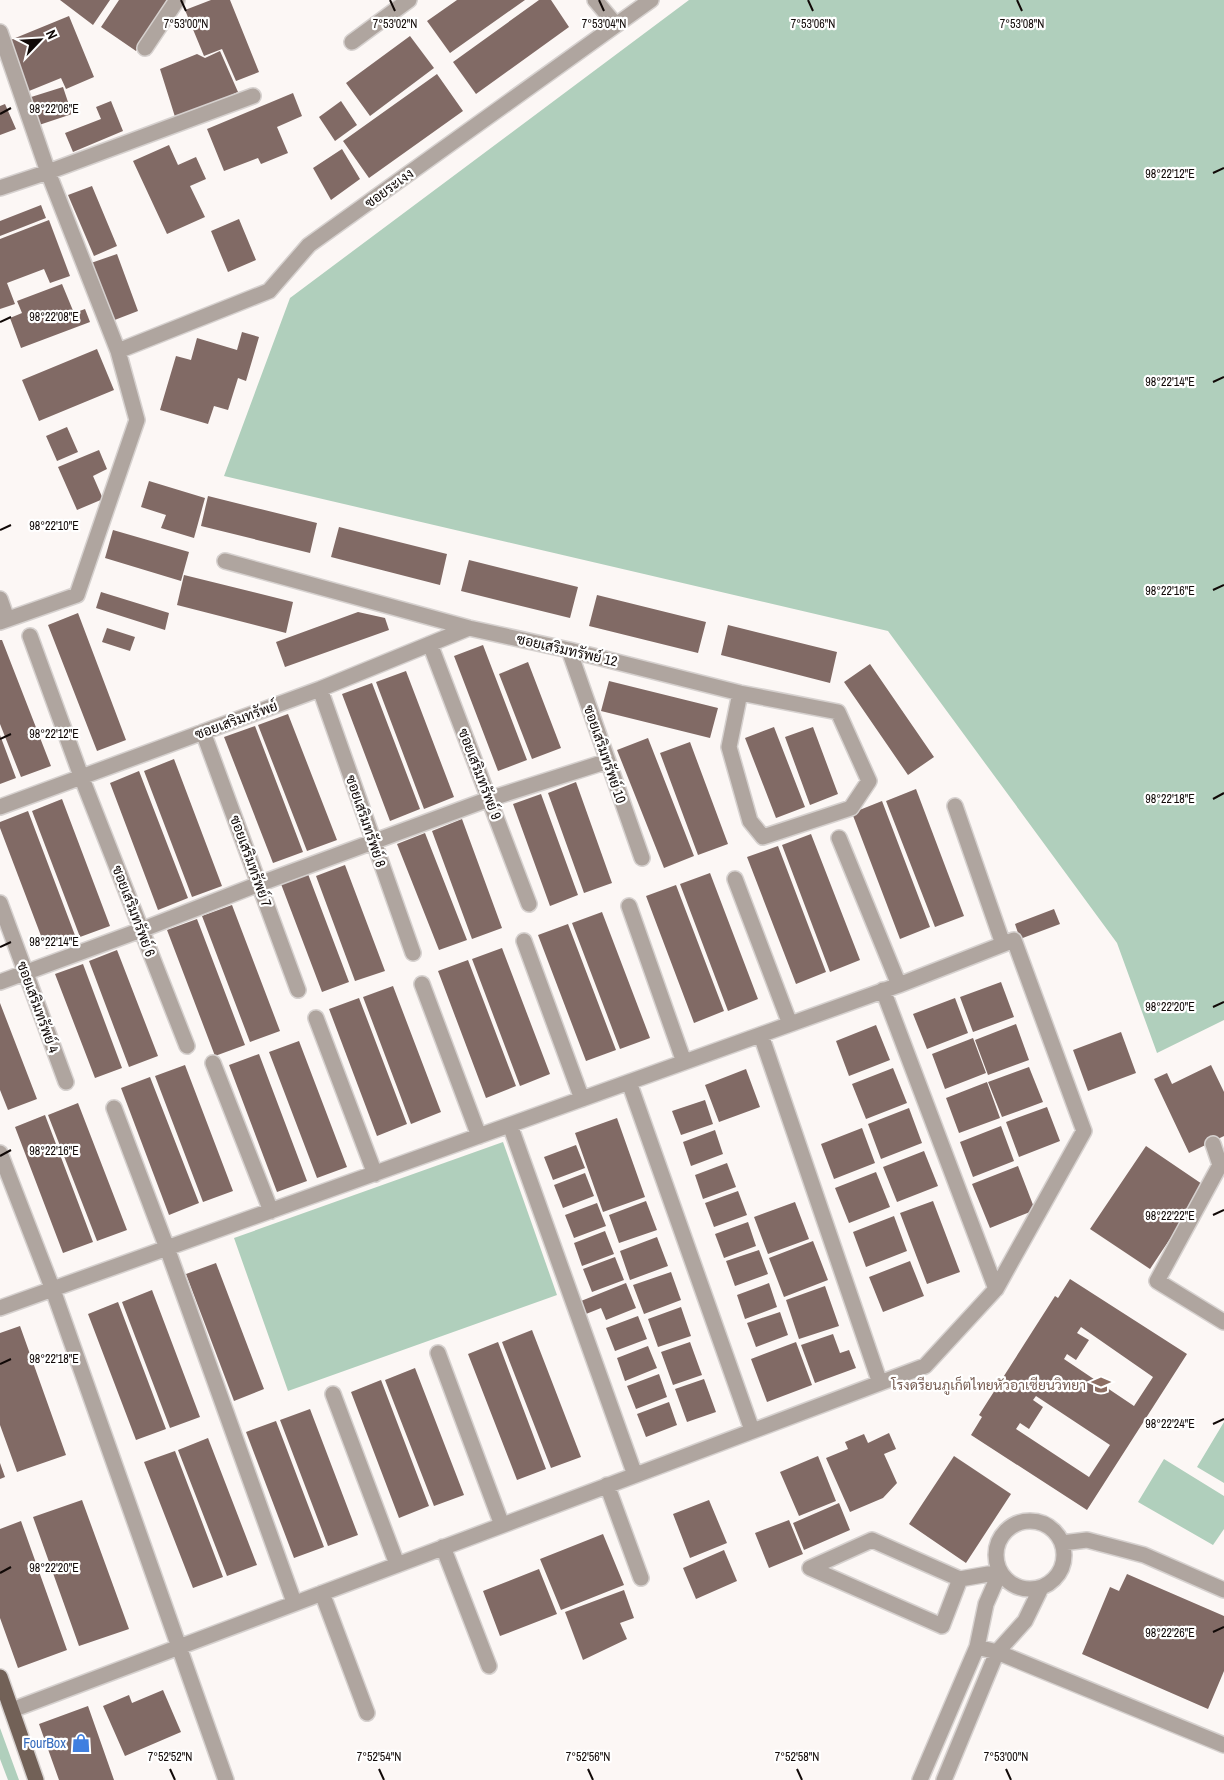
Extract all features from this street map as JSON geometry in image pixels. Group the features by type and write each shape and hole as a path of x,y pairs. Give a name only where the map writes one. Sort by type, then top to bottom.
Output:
{"main road":[{"path":"0,1677 36,1780"}],"street":[{"path":"145,48 178,0"},
{"path":"352,42 408,0"},
{"path":"595,0 616,25"},
{"name":"ซอยระเงง","path":"118,351 270,291 309,245 651,0"},
{"path":"0,32 48,172 118,351 136,420 77,594 4,621 0,599"},
{"path":"0,188 253,96"},
{"name":"ซอยเสริมทรัพย์ 12","path":"226,561 469,628 569,650 740,693 838,712 869,781 851,808 763,837 750,821 729,748 740,693"},
{"name":"ซอยเสริมทรัพย์","path":"0,807 320,689 469,628"},
{"name":"ซอยเสริมทรัพย์ 6","path":"30,636 81,776 187,1046"},
{"name":"ซอยเสริมทรัพย์ 9","path":"430,644 529,904"},
{"name":"ซอยเสริมทรัพย์ 10","path":"569,650 642,858"},
{"name":"ซอยเสริมทรัพย์ 8","path":"320,689 413,952"},
{"name":"ซอยเสริมทรัพย์ 7","path":"203,732 298,990"},
{"path":"0,982 489,799 608,761"},
{"path":"955,806 1003,944"},
{"path":"839,838 899,985"},
{"path":"735,879 790,1024"},
{"name":"ซอยเสริมทรัพย์ 4","path":"0,903 66,1082"},
{"path":"630,906 684,1062"},
{"path":"0,1308 899,985 1014,940 1084,1131 996,1289 925,1366 294,1602 12,1710"},
{"path":"524,941 582,1099"},
{"path":"422,984 479,1136"},
{"path":"883,990 996,1289"},
{"path":"316,1018 374,1174"},
{"path":"761,1034 880,1383"},
{"path":"214,1063 270,1211"},
{"path":"629,1082 752,1430"},
{"path":"114,1108 167,1248 294,1602"},
{"path":"510,1125 635,1475"},
{"path":"1213,1144 1220,1165 1157,1280 1224,1322"},
{"path":"0,1153 53,1290 226,1780"},
{"path":"438,1353 502,1525"},
{"path":"333,1394 397,1564"},
{"path":"607,1485 641,1578"},
{"path":"1028,1521 1044,1523 1054,1530 1062,1543 1064,1563 1059,1573 1051,1582 1041,1588 1029,1589 1018,1586 1007,1580 1000,1572 997,1562 997,1546 1004,1532 1013,1525 1028,1521"},
{"path":"960,1578 942,1626 810,1568 872,1540 960,1578 1000,1572"},
{"path":"1062,1543 1087,1540 1144,1555 1224,1590"},
{"path":"443,1547 489,1666"},
{"path":"920,1780 977,1647 986,1604 1000,1572"},
{"path":"944,1780 998,1652 1025,1621 1041,1588"},
{"path":"322,1593 367,1713"},
{"path":"977,1647 998,1652 1224,1746"}],"green space":[{"path":"689,0 1224,0 1224,1020 1157,1053 1117,943 888,631 224,476 290,298"},
{"path":"503,1142 557,1295 288,1391 234,1238"},
{"path":"1224,1422 1224,1483 1197,1467"},
{"path":"1164,1459 1224,1496 1224,1529 1213,1545 1138,1502"},
{"path":"0,1728 19,1780 8,1780 0,1759"}],"building":[{"path":"60,0 110,0 93,25"},
{"path":"119,0 171,0 136,51 101,27"},
{"path":"211,0 230,0 259,72 236,81 222,49 204,56 185,10"},
{"path":"457,0 525,0 450,53 427,21"},
{"path":"539,0 551,0 569,27 476,94 453,62"},
{"path":"69,16 94,77 66,89 61,78 29,91 8,41"},
{"path":"410,36 434,68 370,116 346,83"},
{"path":"220,51 238,92 176,120 160,69 197,54 205,58"},
{"path":"437,74 463,111 369,178 343,141"},
{"path":"63,87 72,114 36,126 28,98"},
{"path":"293,93 302,116 277,127 288,153 261,164 258,158 224,171 207,129"},
{"path":"111,101 123,131 73,152 65,133 101,119 96,107"},
{"path":"341,101 357,125 335,141 319,117"},
{"path":"5,104 16,129 0,135 0,106"},
{"path":"169,145 178,165 196,157 206,179 190,186 205,217 167,234 133,161"},
{"path":"342,149 360,179 331,200 313,168"},
{"path":"92,186 117,246 94,256 68,195"},
{"path":"41,205 46,218 0,236 0,221"},
{"path":"239,219 256,260 228,272 211,231"},
{"path":"49,220 70,276 50,283 44,269 7,283 15,304 0,309 0,239"},
{"path":"117,254 138,311 112,321 91,263"},
{"path":"62,284 74,313 85,309 90,322 21,348 10,318 22,313 17,301"},
{"path":"242,332 259,337 246,381 238,378 228,410 214,406 208,424 160,410 176,356 191,360 197,338 237,350"},
{"path":"97,349 114,390 39,421 22,380"},
{"path":"67,427 78,452 57,461 46,436"},
{"path":"99,450 107,469 93,476 103,499 77,510 58,467"},
{"path":"149,481 205,498 194,538 161,528 166,515 141,507"},
{"path":"208,496 317,523 310,553 201,526"},
{"path":"339,527 447,554 440,585 331,557"},
{"path":"113,530 189,552 181,581 105,558"},
{"path":"469,560 578,587 570,618 461,591"},
{"path":"184,575 293,602 286,633 177,605"},
{"path":"101,592 169,613 165,630 96,608"},
{"path":"597,595 706,622 698,653 589,626"},
{"path":"358,612 385,618 389,630 285,667 276,642"},
{"path":"78,613 126,740 97,751 48,625"},
{"path":"728,625 837,652 830,683 721,655"},
{"path":"107,628 135,637 130,651 102,642"},
{"path":"0,640 2,640 51,766 21,777 0,724"},
{"path":"483,645 527,760 498,771 454,656"},
{"path":"528,662 561,748 532,759 499,674"},
{"path":"870,664 934,757 908,775 844,682"},
{"path":"406,671 454,797 424,809 376,682"},
{"path":"609,681 718,708 710,738 601,711"},
{"path":"372,683 420,809 390,821 342,694"},
{"path":"288,714 337,840 307,851 258,725"},
{"path":"255,726 303,852 273,863 224,737"},
{"path":"774,727 805,807 776,818 745,738"},
{"path":"813,727 838,794 810,805 785,737"},
{"path":"0,735 16,778 0,784"},
{"path":"648,738 694,856 664,868 617,750"},
{"path":"690,742 728,844 698,855 660,753"},
{"path":"174,759 222,886 192,897 144,771"},
{"path":"139,771 188,898 158,910 110,783"},
{"path":"576,782 612,883 584,893 548,793"},
{"path":"916,789 964,916 935,927 886,801"},
{"path":"541,794 578,895 550,906 513,804"},
{"path":"62,799 110,926 80,937 32,811"},
{"path":"882,801 930,927 900,939 852,813"},
{"path":"28,811 76,938 46,949 0,828 0,822"},
{"path":"462,819 502,928 472,939 432,831"},
{"path":"425,833 467,940 439,950 397,844"},
{"path":"811,834 860,960 830,972 782,845"},
{"path":"778,846 826,972 796,984 747,857"},
{"path":"345,865 385,971 355,981 316,876"},
{"path":"710,873 758,999 728,1011 680,884"},
{"path":"308,874 349,982 322,992 281,884"},
{"path":"676,885 724,1011 694,1023 646,896"},
{"path":"232,905 280,1031 250,1042 202,916"},
{"path":"1054,909 1060,924 1020,939 1015,924"},
{"path":"602,912 650,1038 620,1049 572,923"},
{"path":"197,919 245,1045 215,1056 167,930"},
{"path":"568,924 616,1050 586,1061 538,935"},
{"path":"502,948 550,1074 520,1086 472,959"},
{"path":"117,950 158,1056 129,1067 89,961"},
{"path":"468,960 516,1086 486,1098 438,971"},
{"path":"83,964 122,1068 95,1078 55,974"},
{"path":"1001,982 1014,1017 973,1032 960,997"},
{"path":"393,986 441,1112 411,1124 363,997"},
{"path":"359,998 407,1124 377,1136 329,1009"},
{"path":"955,998 968,1033 927,1049 913,1014"},
{"path":"0,1003 37,1099 8,1110 0,1090"},
{"path":"1016,1024 1029,1060 988,1075 975,1040"},
{"path":"876,1025 890,1060 849,1076 836,1041"},
{"path":"1121,1032 1136,1073 1088,1091 1073,1050"},
{"path":"973,1038 986,1073 945,1089 932,1054"},
{"path":"299,1041 347,1167 317,1178 269,1052"},
{"path":"259,1054 307,1181 277,1192 229,1065"},
{"path":"185,1065 233,1191 203,1202 155,1076"},
{"path":"1211,1065 1224,1092 1224,1136 1189,1153 1154,1079 1167,1073 1172,1084"},
{"path":"1029,1067 1043,1102 1002,1117 988,1082"},
{"path":"893,1068 907,1103 866,1119 852,1084"},
{"path":"746,1069 760,1107 719,1122 705,1085"},
{"path":"150,1077 199,1203 169,1215 121,1088"},
{"path":"987,1082 1000,1118 959,1133 946,1098"},
{"path":"705,1100 713,1124 681,1135 672,1111"},
{"path":"78,1103 127,1230 97,1241 48,1115"},
{"path":"1047,1107 1060,1141 1019,1157 1006,1122"},
{"path":"909,1108 922,1143 881,1159 868,1124"},
{"path":"45,1115 93,1242 63,1253 15,1127"},
{"path":"617,1118 645,1197 603,1212 575,1133"},
{"path":"1001,1126 1014,1161 973,1177 960,1142"},
{"path":"862,1128 875,1163 834,1179 821,1144"},
{"path":"715,1130 723,1154 691,1166 683,1142"},
{"path":"576,1145 585,1168 553,1180 544,1157"},
{"path":"1146,1146 1205,1186 1150,1269 1090,1229"},
{"path":"924,1151 938,1186 897,1202 883,1167"},
{"path":"727,1163 736,1187 703,1199 695,1175"},
{"path":"1018,1166 1035,1210 990,1228 972,1184"},
{"path":"876,1172 890,1207 849,1223 835,1188"},
{"path":"585,1173 594,1196 563,1208 554,1185"},
{"path":"738,1191 747,1215 714,1227 705,1203"},
{"path":"646,1201 657,1230 619,1243 609,1215"},
{"path":"933,1201 960,1272 927,1284 900,1213"},
{"path":"795,1202 809,1239 768,1254 754,1217"},
{"path":"597,1203 606,1226 574,1238 565,1215"},
{"path":"894,1216 907,1251 866,1267 853,1232"},
{"path":"748,1222 756,1246 724,1258 715,1234"},
{"path":"605,1231 614,1254 582,1266 574,1243"},
{"path":"657,1237 668,1266 630,1280 620,1251"},
{"path":"813,1241 828,1280 784,1297 769,1258"},
{"path":"759,1250 768,1274 735,1286 726,1261"},
{"path":"615,1257 624,1280 592,1292 583,1269"},
{"path":"910,1261 924,1296 883,1312 869,1277"},
{"path":"216,1263 264,1389 234,1401 186,1274"},
{"path":"671,1272 681,1300 644,1314 633,1285"},
{"path":"1070,1279 1187,1354 1087,1510 971,1435 982,1417 979,1415 1055,1296 1058,1298","holes":["1081,1327 1153,1377 1134,1406 1064,1359 1067,1354 1076,1360 1089,1340 1077,1333","1036,1396 1110,1445 1089,1477 1016,1429 1020,1423 1029,1429 1043,1407 1033,1400"]},
{"path":"626,1283 636,1308 606,1320 601,1308 586,1314 581,1301"},
{"path":"769,1283 777,1307 745,1319 737,1295"},
{"path":"825,1286 839,1326 799,1339 786,1300"},
{"path":"152,1290 200,1417 170,1428 122,1302"},
{"path":"118,1302 166,1429 136,1440 88,1314"},
{"path":"681,1307 691,1336 658,1347 648,1319"},
{"path":"780,1312 788,1335 756,1347 747,1323"},
{"path":"638,1316 647,1339 615,1351 606,1328"},
{"path":"20,1326 66,1455 17,1472 0,1425 0,1333"},
{"path":"532,1330 581,1457 551,1468 502,1342"},
{"path":"833,1334 840,1353 849,1350 856,1368 815,1383 801,1345"},
{"path":"498,1342 546,1469 517,1480 468,1354"},
{"path":"690,1342 702,1375 673,1385 661,1352"},
{"path":"796,1342 812,1385 767,1402 751,1359"},
{"path":"648,1346 657,1368 625,1381 617,1358"},
{"path":"415,1368 464,1495 434,1506 385,1380"},
{"path":"659,1374 667,1397 636,1409 627,1386"},
{"path":"704,1379 716,1412 687,1422 675,1389"},
{"path":"381,1380 429,1506 399,1518 351,1392"},
{"path":"669,1402 677,1425 646,1437 637,1414"},
{"path":"310,1409 358,1535 328,1546 280,1420"},
{"path":"276,1421 324,1547 294,1558 246,1432"},
{"path":"889,1433 896,1449 884,1454 897,1483 883,1498 850,1512 826,1458 848,1449 845,1442 864,1434 868,1443"},
{"path":"208,1438 257,1565 227,1576 178,1450"},
{"path":"175,1451 223,1577 193,1588 144,1462"},
{"path":"818,1456 836,1501 799,1516 780,1472"},
{"path":"954,1456 1011,1494 966,1563 909,1524"},
{"path":"0,1463 5,1477 0,1479"},
{"path":"82,1500 129,1629 79,1646 33,1517"},
{"path":"709,1500 727,1543 690,1558 673,1514"},
{"path":"839,1503 850,1530 804,1550 793,1523"},
{"path":"789,1520 803,1554 769,1568 755,1533"},
{"path":"21,1521 67,1650 18,1668 0,1618 0,1529"},
{"path":"603,1534 624,1585 561,1610 540,1559"},
{"path":"724,1550 737,1581 696,1599 683,1568"},
{"path":"539,1569 557,1614 500,1636 483,1591"},
{"path":"1127,1574 1224,1616 1224,1671 1208,1709 1082,1654 1110,1587 1119,1591"},
{"path":"624,1590 634,1618 620,1623 627,1639 583,1660 565,1612"},
{"path":"163,1690 181,1732 125,1756 103,1706 129,1695 132,1703"},
{"path":"88,1706 114,1780 59,1780 39,1724"}],"place":[{"name":"โรงดรียนภูเก็ตไทยหัวอาเซียนวิทยา","path":"1101,1385"},
{"name":"FourBox","path":"81,1743"}]}
